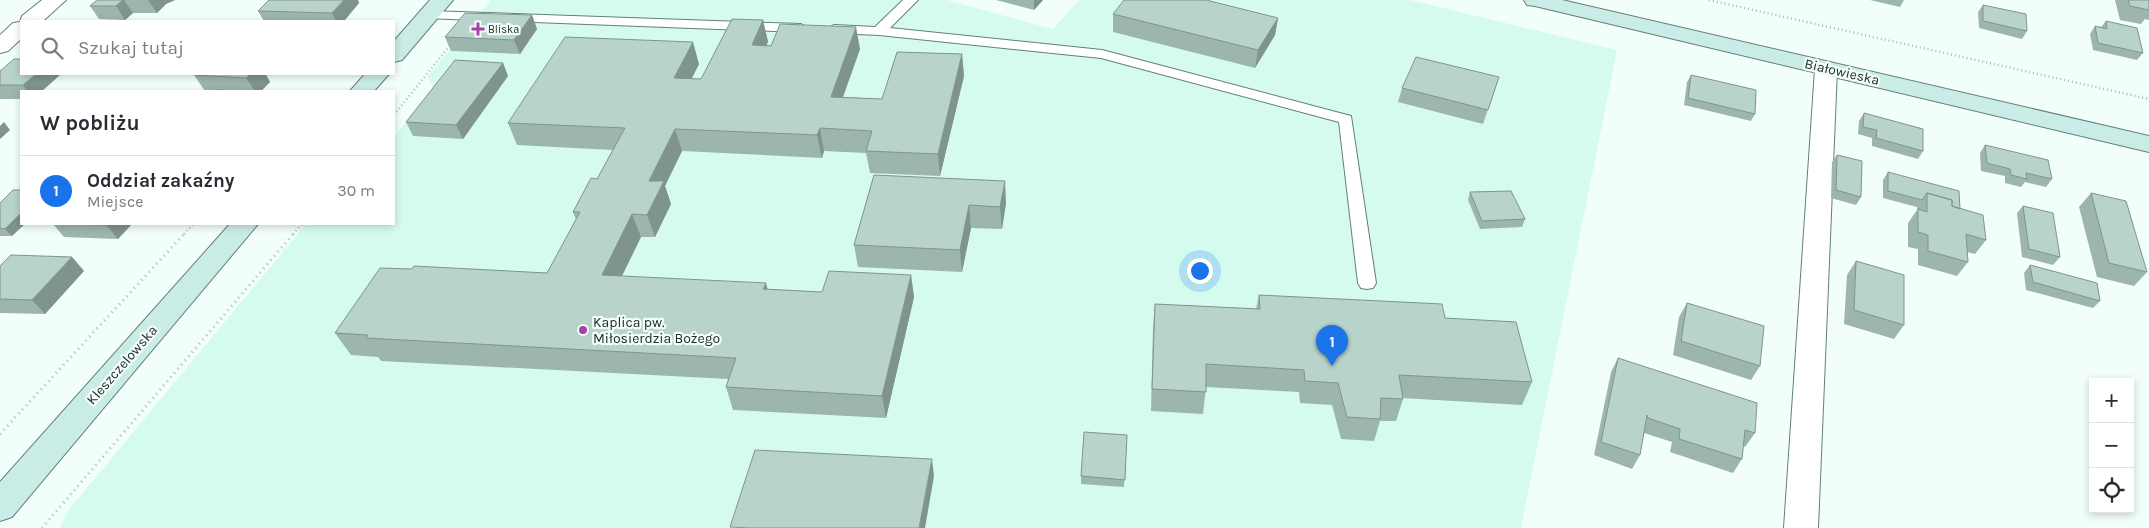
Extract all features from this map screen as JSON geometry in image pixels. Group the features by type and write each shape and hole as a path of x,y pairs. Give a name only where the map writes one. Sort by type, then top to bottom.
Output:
{"main road":[{"name":"Białowieska","path":"1535,0 2149,144"},
{"path":"395,54 436,7"},
{"path":"363,90 376,75"},
{"name":"Kleszczelowska","path":"0,507 17,485 244,225"}],"street":[{"path":"31,20 55,0"},
{"path":"0,46 20,29"},
{"path":"1801,528 1826,69"}],"lane":[{"path":"879,31 912,0"},
{"path":"436,7 474,16 879,31 1102,54 1346,118 1367,283"}],"path":[{"path":"1708,0 2149,99"},
{"path":"395,114 474,16"},
{"path":"0,434 193,225"},
{"path":"42,528 301,225"}],"shaded area":[{"path":"491,0 947,0 1053,29 1079,0 1410,0 1617,50 1521,528 60,528 67,512 305,225 395,225 395,136 433,89 428,76"}],"building":[{"path":"97,0 123,0 116,6 90,6"},
{"path":"269,0 344,0 332,13 258,11"},
{"path":"1124,0 1206,0 1278,18 1258,50 1113,14"},
{"path":"2128,0 2149,0 2149,10 2130,6"},
{"path":"1983,5 2026,14 2027,31 1983,21"},
{"path":"465,13 532,15 514,40 445,37"},
{"path":"732,19 763,20 752,45 771,46 780,24 856,27 831,97 882,99 897,52 962,54 938,154 866,151 872,131 820,128 817,135 675,129 649,181 664,181 647,215 632,214 602,275 766,283 763,289 822,292 829,271 911,275 882,396 726,387 736,358 366,338 368,335 335,333 380,268 412,269 414,266 547,273 580,212 573,212 591,178 597,179 625,128 508,123 565,37 693,42 674,78 701,79"},
{"path":"2106,21 2137,28 2143,53 2098,43 2095,26 2107,29"},
{"path":"1416,57 1499,77 1488,110 1402,88"},
{"path":"14,59 20,59 20,75 35,75 23,85 0,85 0,71"},
{"path":"455,60 503,63 456,125 406,122"},
{"path":"194,75 249,75 246,78"},
{"path":"1691,75 1756,90 1755,114 1688,98"},
{"path":"1864,113 1923,129 1923,151 1876,138 1877,130 1863,127"},
{"path":"1985,145 2048,160 2052,179 2026,173 2027,179 2011,175 2010,169 1987,163"},
{"path":"1837,155 1862,161 1861,197 1836,190"},
{"path":"1888,172 1959,191 1960,209 1952,206 1952,200 1927,193 1922,200 1888,191"},
{"path":"874,175 1005,181 1000,207 969,205 960,250 854,245"},
{"path":"13,190 20,190 20,214 5,229 0,228 0,203"},
{"path":"1511,191 1525,219 1482,221 1470,192"},
{"path":"1927,193 1952,200 1952,206 1983,215 1986,240 1966,234 1968,262 1928,251 1928,235 1918,232 1918,209 1927,212"},
{"path":"2091,193 2126,201 2147,272 2109,263"},
{"path":"2023,206 2053,213 2060,257 2029,249"},
{"path":"11,255 72,257 32,300 0,299 0,266"},
{"path":"1856,261 1904,275 1904,325 1854,310"},
{"path":"2030,265 2097,283 2100,301 2033,282"},
{"path":"1259,295 1442,304 1445,318 1516,322 1532,382 1399,375 1403,399 1381,398 1380,419 1347,417 1338,383 1305,381 1304,370 1206,364 1206,392 1152,389 1155,304 1260,309"},
{"path":"1687,303 1764,326 1760,366 1681,341"},
{"path":"1618,358 1757,403 1755,433 1745,430 1742,459 1679,439 1680,429 1648,418 1647,415 1640,455 1601,442"},
{"path":"1084,432 1127,435 1125,480 1081,476"},
{"path":"755,450 932,459 919,528 730,527"}],"place":[{"name":"Bliska","path":"478,29"},
{"name":"Kaplica pw. Miłosierdzia Bożego","path":"583,330"},
{"name":"Oddział zakaźny","path":"1332,366"}]}
